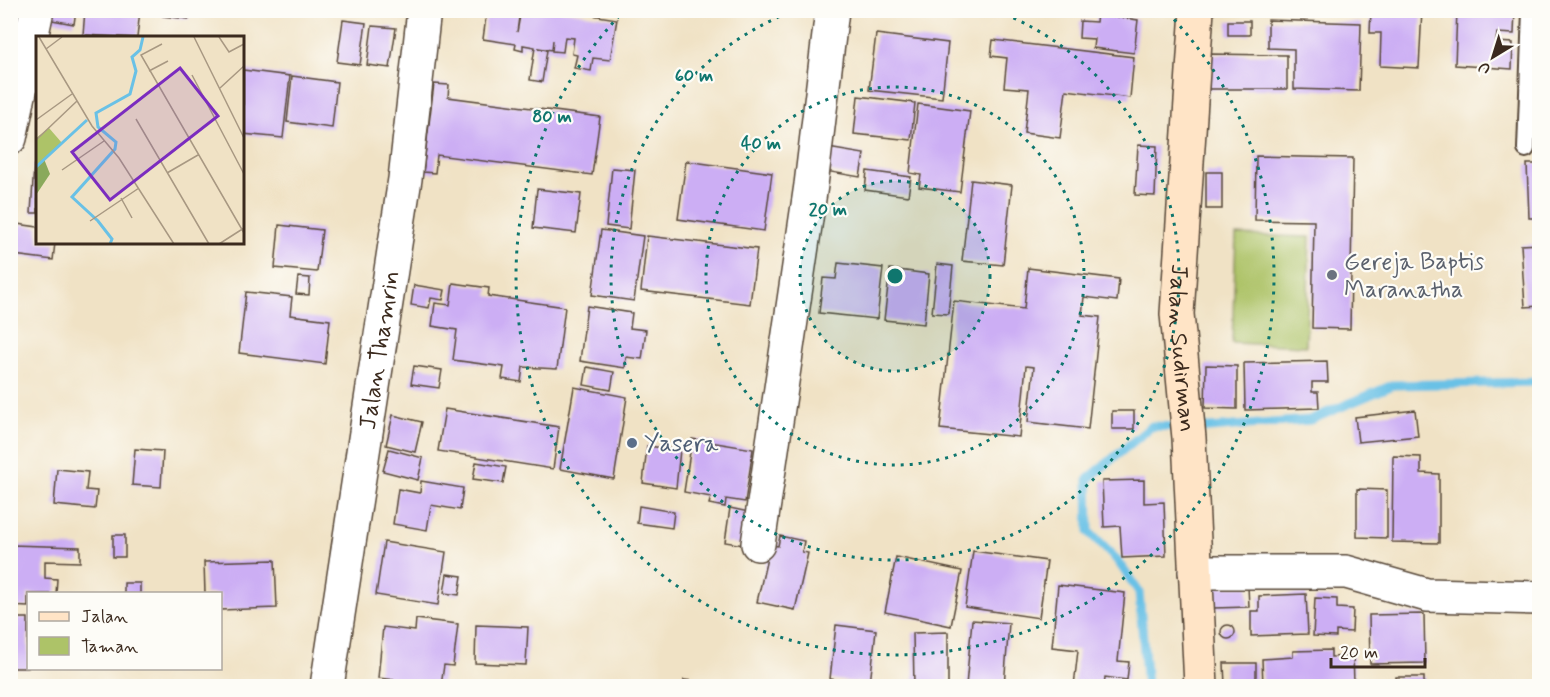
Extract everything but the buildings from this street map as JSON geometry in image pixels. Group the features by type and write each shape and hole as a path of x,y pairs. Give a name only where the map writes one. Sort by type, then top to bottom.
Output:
{"street":[{"path":"10,138 37,10"},
{"name":"Jalan Thamrin","path":"327,687 405,179 424,10"},
{"path":"758,544 811,185 832,10"},
{"name":"Jalan Sudirman","path":"1197,10 1177,314 1188,424 1201,687"},
{"path":"1195,572 1346,572 1427,595 1539,598"}],"lane":[{"path":"1526,149 1531,10"}],"green space":[{"path":"1236,235 1310,237 1306,346 1232,343"}],"waterway":[{"path":"1147,686 1139,592 1117,560 1089,532 1088,479 1152,426 1209,428 1310,420 1393,385 1540,382"}],"place":[{"name":"Gereja Baptis Maranatha","path":"1332,275"},
{"name":"Yasera","path":"632,443"}]}
